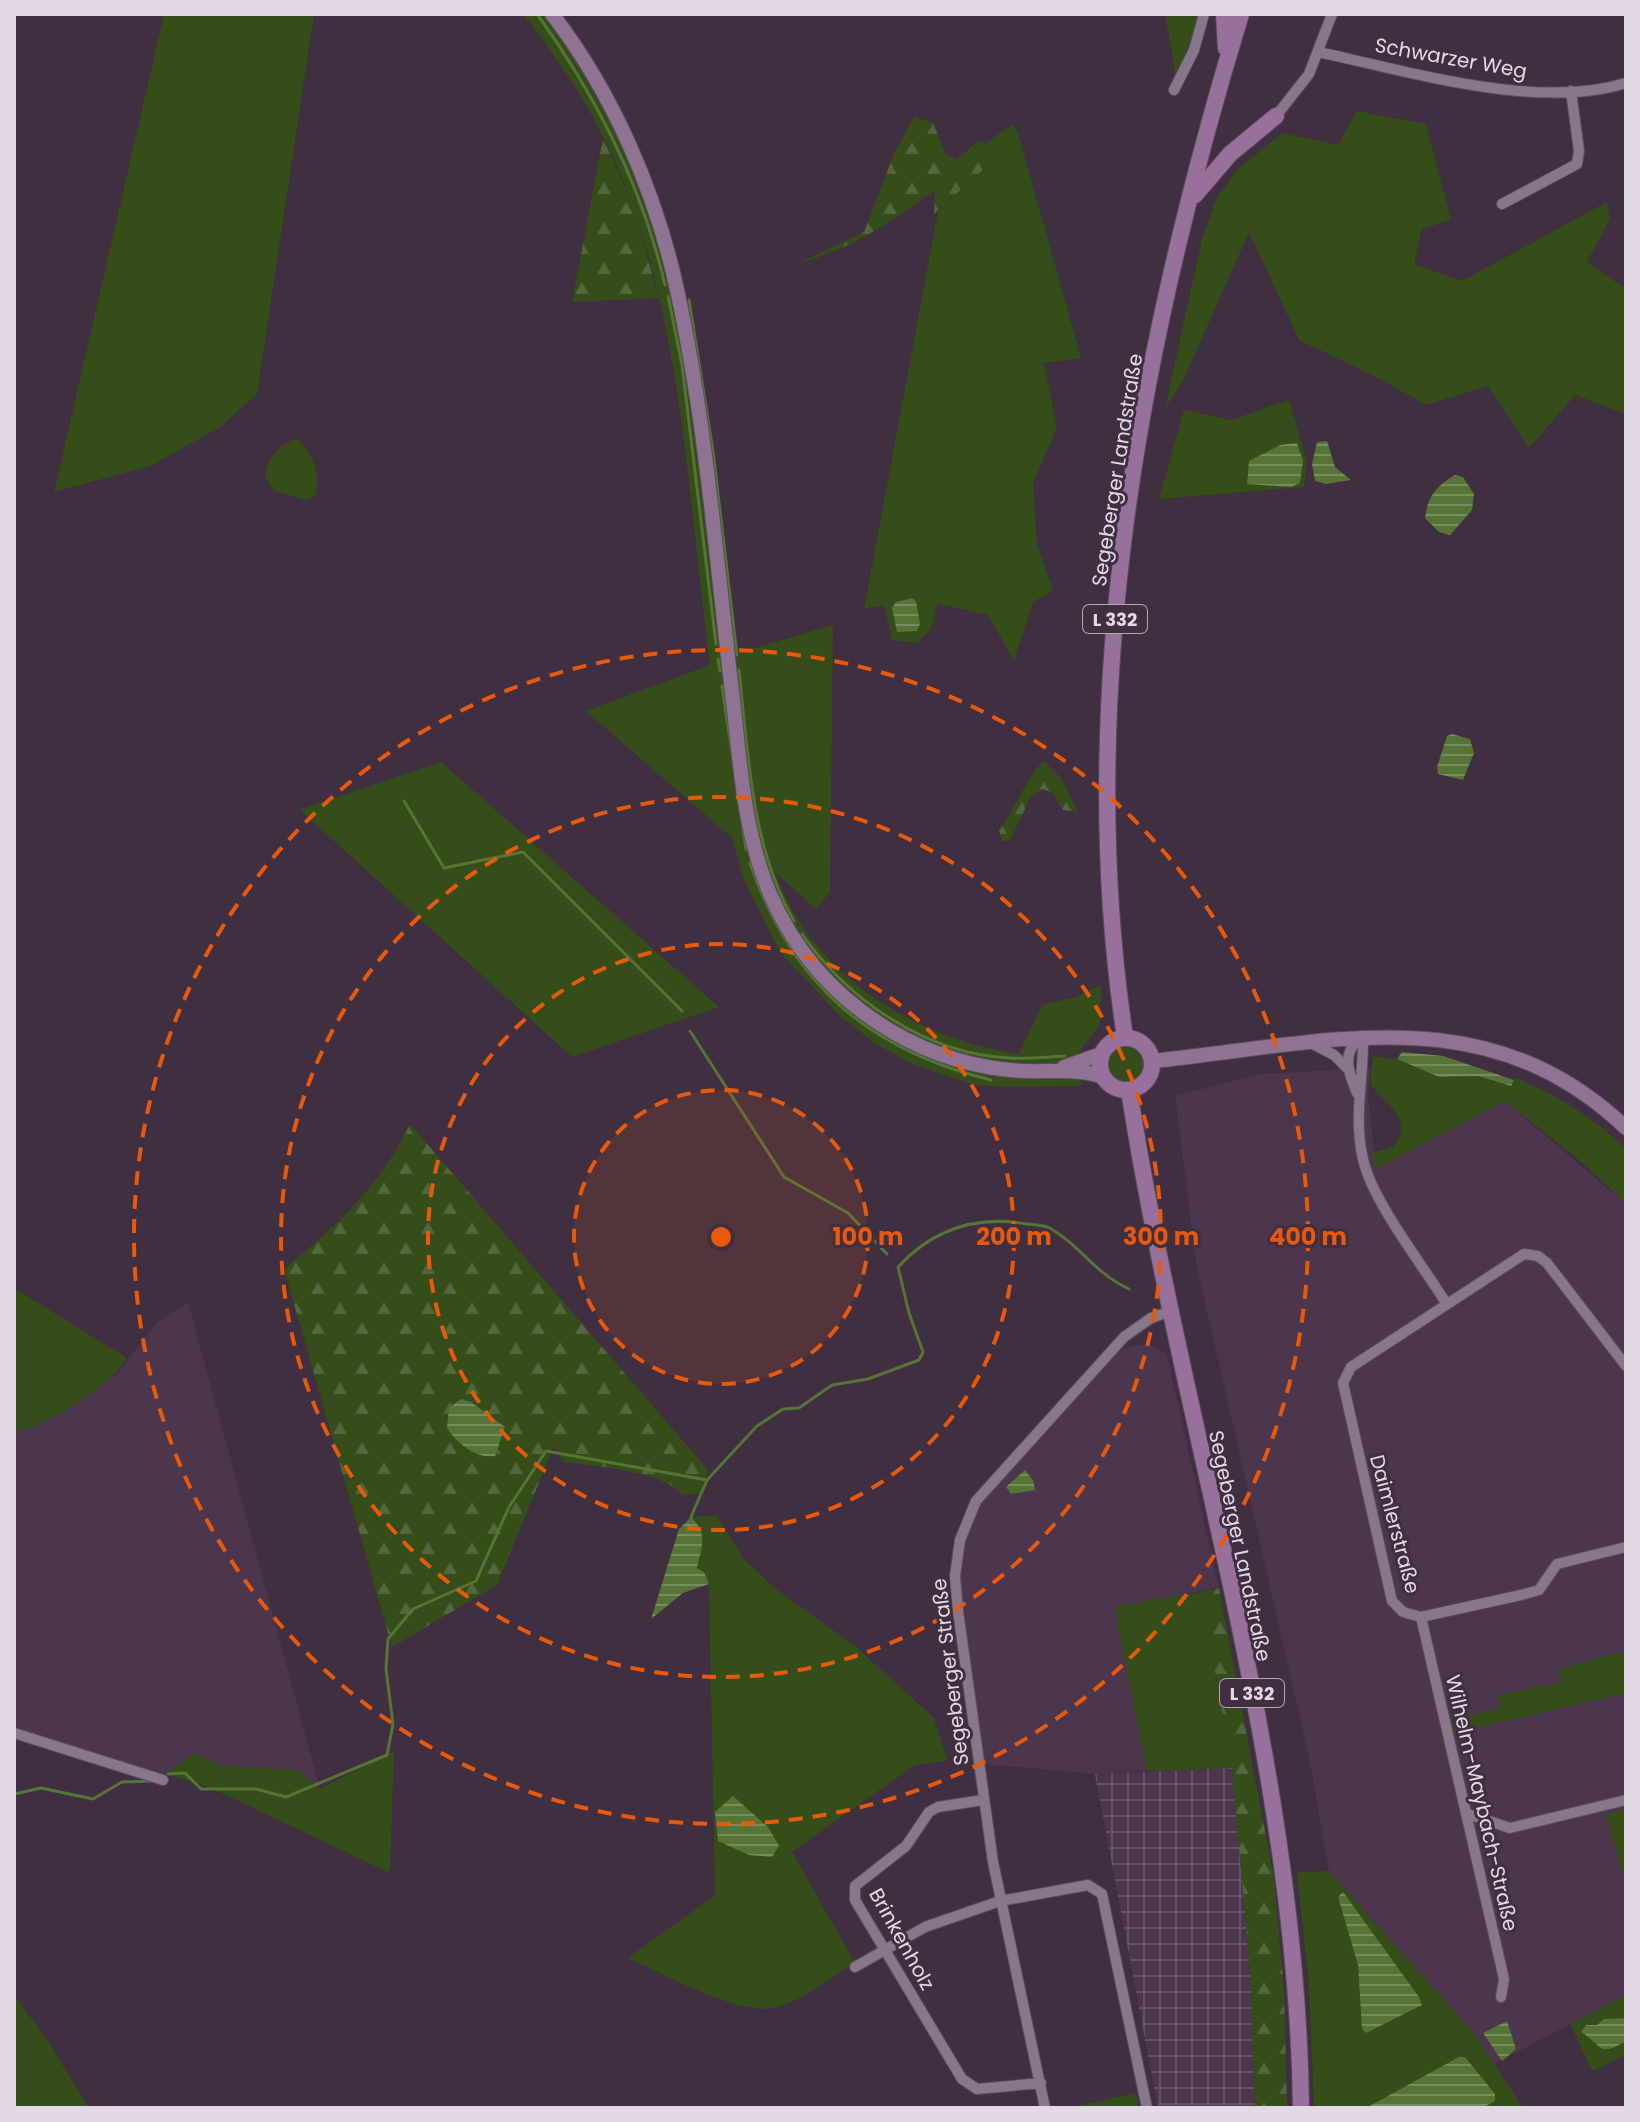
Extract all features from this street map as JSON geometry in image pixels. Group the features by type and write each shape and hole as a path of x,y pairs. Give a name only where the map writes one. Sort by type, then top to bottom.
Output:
{"main road":[{"path":"552,14 597,84 629,146 655,211 672,270 694,383 750,831 777,909 801,950 835,989 894,1033 940,1054 1007,1070 1103,1077 1112,1086 1129,1090 1145,1082 1152,1061 1142,1043 1125,1037 1110,1042 1101,1054 1088,1062 1048,1071"},
{"path":"1224,14 1227,61"},
{"name":"Segeberger Landstraße","path":"1125,1037 1110,876 1110,681 1134,468 1170,275 1241,14"},
{"path":"1187,207 1230,154 1276,116"},
{"path":"1152,1061 1363,1036 1442,1039 1499,1053 1557,1078 1626,1128"},
{"path":"1101,1054 1103,1077"},
{"name":"Segeberger Landstraße","path":"1129,1090 1168,1312 1265,1755 1290,1926 1301,2108"}],"street":[{"path":"1174,90 1194,50 1204,14"},
{"path":"1276,116 1300,89 1332,14"},
{"name":"Schwarzer Weg","path":"1318,52 1514,92 1571,91 1626,83"},
{"path":"1502,204 1577,164 1579,151 1571,91"},
{"path":"1357,1095 1349,1070 1348,1051 1363,1036"},
{"path":"1363,1036 1357,1095 1363,1160 1370,1178 1446,1303"},
{"path":"1309,1042 1334,1055 1349,1070"},
{"name":"Daimlerstraße","path":"1626,1366 1581,1304 1538,1256 1524,1254 1351,1367 1343,1383 1392,1601 1403,1612 1421,1617 1539,1590 1557,1564 1626,1547"},
{"name":"Segeberger Straße","path":"1045,2108 1000,1901 983,1800 955,1576 965,1525 976,1501 1124,1337 1151,1318 1168,1312"},
{"name":"Wilhelm-Maybach-Straße","path":"1421,1617 1504,1979 1501,1997"},
{"path":"14,1733 163,1780"},
{"name":"Brinkenholz","path":"983,1800 938,1807 929,1812 906,1846 855,1886 855,1900 962,2079 977,2089 1041,2083"},
{"path":"1468,1814 1510,1828 1626,1800"},
{"path":"855,1967 910,1934 1000,1901 1088,1885 1102,1894 1147,2108"}],"shaded area":[{"path":"1327,441 1335,467 1351,480 1326,484 1315,481 1312,464 1317,442"},
{"path":"1297,443 1303,461 1300,483 1291,487 1247,484 1249,461 1280,445"},
{"path":"1455,475 1463,477 1474,494 1472,510 1450,535 1439,532 1425,518 1434,492"},
{"path":"912,598 916,601 920,624 917,631 897,632 892,608 896,602"},
{"path":"1452,734 1470,739 1474,753 1463,780 1438,774 1437,767 1447,736"},
{"path":"1402,1052 1443,1056 1514,1080 1511,1086 1478,1076 1439,1077 1397,1059"},
{"path":"1370,1068 1368,1097 1376,1169 1505,1101 1626,1204 1626,1651 1560,1669 1562,1682 1498,1696 1500,1708 1451,1721 1456,1733 1626,1693 1626,1809 1605,1814 1626,1884 1626,1995 1494,2064 1475,2034 1329,1871 1310,1762 1196,1263 1175,1096 1260,1074"},
{"path":"188,1302 320,1789 298,1770 219,1765 195,1753 166,1774 14,1732 14,1432 116,1375 156,1323"},
{"path":"1135,1345 1153,1345 1167,1355 1219,1588 1115,1607 1147,1771 1095,1774 985,1764 977,1738 956,1582 961,1540 977,1503 1114,1353"},
{"path":"461,1399 471,1402 505,1427 495,1456 480,1455 467,1449 447,1428 449,1408"},
{"path":"1025,1470 1033,1480 1035,1490 1011,1494 1006,1487"},
{"path":"691,1517 702,1536 697,1568 704,1572 709,1584 683,1593 651,1619 679,1529"},
{"path":"1232,1768 1251,1982 1255,2108 1158,2108 1095,1774"},
{"path":"733,1796 768,1827 779,1846 772,1857 749,1855 718,1841 715,1812"},
{"path":"1343,1892 1422,2005 1366,2033 1362,2029 1358,1965 1338,1897"},
{"path":"1626,2018 1626,2041 1610,2049 1601,2048 1581,2032 1586,2025 1597,2025 1604,2019"},
{"path":"1507,2021 1516,2049 1502,2061 1483,2033"},
{"path":"1459,2057 1465,2057 1495,2094 1495,2101 1482,2108 1366,2108"}],"green space":[{"path":"164,14 314,14 257,394 219,428 150,466 54,492"},
{"path":"523,14 562,14 608,86 644,162 671,240 691,320 706,402 738,653 833,625 830,892 816,909 775,872 792,909 814,942 841,971 872,996 942,1034 980,1046 1019,1054 1042,1005 1076,997 1101,985 1100,1024 1077,1055 1081,1086 1002,1087 971,1084 913,1064 876,1044 839,1015 780,952 743,878 732,838 586,711 710,665 681,420 659,297 643,238 623,180 603,136 566,73"},
{"path":"1165,14 1200,14 1177,83"},
{"path":"1357,111 1426,124 1451,220 1422,229 1414,264 1462,281 1607,202 1610,219 1587,262 1626,289 1626,414 1575,395 1529,448 1488,386 1426,405 1299,340 1249,232 1182,383 1165,408 1202,239 1216,199 1237,170 1282,133 1338,145"},
{"path":"914,117 933,123 946,155 957,159 978,141 985,144 994,160 934,214 935,190 870,233 836,250 799,263 864,232 895,151"},
{"path":"1013,124 1081,358 1044,363 1057,427 1033,484 1037,544 1053,591 1033,602 1014,661 988,615 938,604 931,629 917,643 892,640 884,605 864,609 938,211 994,160 985,144"},
{"path":"603,138 633,205 659,298 572,302"},
{"path":"1289,400 1307,462 1304,487 1159,499 1184,410 1231,420"},
{"path":"297,438 307,450 316,471 316,495 306,500 275,491 265,478 275,453"},
{"path":"1044,761 1060,777 1078,812 1063,810 1053,793 1042,789 1030,798 1010,841 1002,841 999,831"},
{"path":"441,762 719,1007 572,1057 300,810"},
{"path":"1126,1045 1140,1050 1145,1064 1140,1078 1126,1083 1112,1078 1107,1064 1112,1050"},
{"path":"1373,1056 1397,1059 1439,1077 1478,1076 1510,1086 1516,1078 1560,1099 1588,1117 1626,1149 1626,1204 1585,1165 1505,1101 1376,1169 1372,1153 1393,1147 1401,1129 1396,1113 1370,1084"},
{"path":"410,1124 708,1470 703,1493 683,1495 660,1480 645,1475 564,1462 554,1446 497,1585 392,1647 284,1269 356,1204 385,1167"},
{"path":"14,1288 127,1358 107,1381 76,1404 43,1422 14,1432"},
{"path":"716,1515 744,1559 777,1590 855,1646 934,1718 947,1761 915,1765 792,1852 855,1963 805,1995 774,2008 759,2009 721,2000 628,1958 715,1895 709,1584 704,1572 697,1568 701,1535 691,1517"},
{"path":"1219,1588 1274,1879 1284,1989 1287,2108 1255,2108 1251,1982 1232,1768 1201,1592"},
{"path":"1201,1592 1232,1768 1147,1771 1114,1606"},
{"path":"1626,1651 1626,1693 1455,1733 1451,1720 1500,1708 1497,1696 1561,1682 1559,1669"},
{"path":"394,1751 390,1873 209,1787 166,1774 195,1753 219,1765 298,1770 320,1789"},
{"path":"1626,1809 1626,1884 1605,1814"},
{"path":"1329,1871 1475,2034 1523,2108 1314,2108 1309,1985 1297,1872","holes":["1338,1897 1421,2005 1362,2029 1358,1965"]},
{"path":"14,1995 46,2038 89,2108 14,2108"},
{"path":"1626,1995 1626,2055 1592,2071 1570,2024"},
{"path":"1136,2093 1139,2108 1069,2108"}],"waterway":[{"path":"537,14 579,77 615,143 644,212 665,285"},
{"path":"668,296 682,365 716,644"},
{"path":"689,300 713,451 737,655"},
{"path":"718,659 720,671"},
{"path":"739,670 749,766 760,831 780,892 794,921"},
{"path":"722,686 746,849"},
{"path":"404,801 444,868 523,852 682,1011"},
{"path":"750,863 767,906 788,944 812,977 840,1006 872,1030 908,1050 947,1067 991,1080"},
{"path":"802,934 842,981 892,1019 919,1034 978,1054 1016,1058 1065,1056"},
{"path":"690,1031 784,1177 848,1213 887,1254"},
{"path":"691,1517 707,1480 757,1426 783,1409 799,1408 832,1385 868,1379 919,1360 923,1352 909,1313 898,1267 941,1234 990,1222 1046,1227 1061,1235 1106,1275 1129,1289"},
{"path":"168,1774 185,1773 201,1789 256,1789 286,1797 387,1755 393,1724 386,1669 388,1639 413,1609 476,1581 509,1507 546,1451 707,1480"},
{"path":"14,1794 41,1788 93,1799 122,1782 155,1781"}]}
